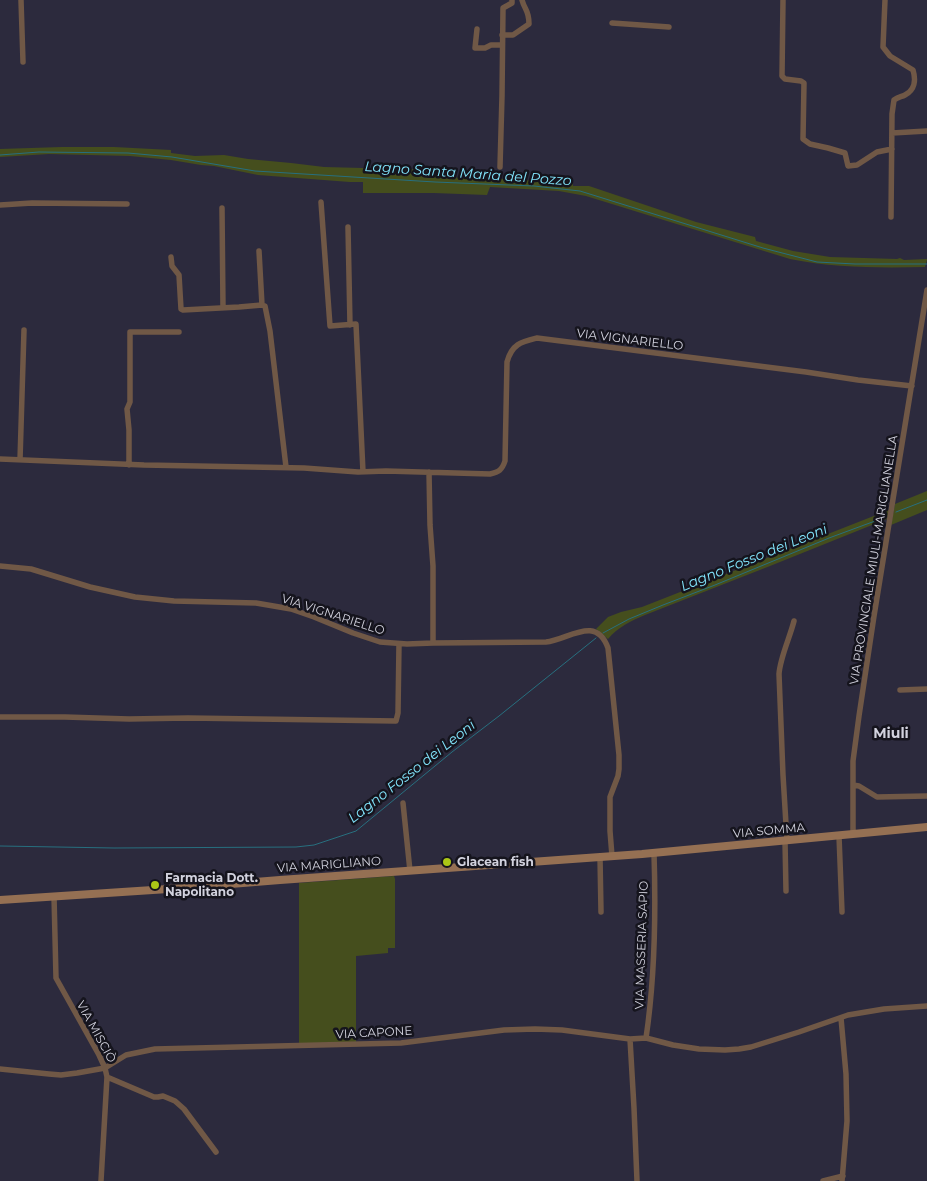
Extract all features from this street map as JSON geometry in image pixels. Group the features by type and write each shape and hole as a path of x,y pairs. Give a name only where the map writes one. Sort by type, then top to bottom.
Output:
{"street":[{"path":"21,0 22,62"},
{"path":"500,167 502,8 512,3 512,0"},
{"path":"502,35 513,35 529,24 528,11 522,0 518,0"},
{"path":"783,0 782,76 785,79 801,80 804,83 803,139 810,144 845,153 848,166 857,165 877,152 892,149"},
{"path":"885,0 883,47 890,56 913,70 916,78 908,94 894,100 892,114 891,217"},
{"path":"612,23 669,27"},
{"path":"477,28 476,48 502,45"},
{"path":"892,133 927,131"},
{"path":"321,202 330,326 356,324 363,472"},
{"path":"0,205 32,203 127,204"},
{"path":"222,208 223,308"},
{"path":"348,227 350,325"},
{"path":"259,251 262,305 265,306 270,331 286,467"},
{"path":"171,257 172,266 179,275 181,309 239,308 262,305"},
{"name":"VIA PROVINCIALE MIULI-MARIGLIANELLA","path":"853,834 853,761 874,616 927,290"},
{"path":"20,460 24,330"},
{"path":"128,464 129,430 127,409 130,402 130,332 179,332"},
{"name":"VIA VIGNARIELLO","path":"0,459 225,467 286,467 363,472 497,473 505,461 507,362 509,354 521,342 537,338 912,386"},
{"path":"429,472 430,525 434,576 433,643"},
{"name":"VIA VIGNARIELLO","path":"0,566 31,569 90,587 135,597 174,601 256,604 291,609 353,634 373,640 399,644 546,642 559,640 581,631 591,631 602,637 608,648 618,746 620,769 610,797 612,856"},
{"path":"786,890 780,668 794,621"},
{"path":"0,717 396,721 398,713 399,644"},
{"path":"900,690 927,689"},
{"path":"853,785 860,786 877,797 927,796"},
{"path":"402,803 410,871"},
{"name":"VIA SOMMA","path":"612,856 927,827"},
{"path":"839,836 842,912"},
{"name":"VIA MASSERIA SAPIO","path":"646,1038 650,1012 655,933 654,853"},
{"name":"VIA MARIGLIANO","path":"0,900 612,856"},
{"path":"600,857 601,912"},
{"name":"VIA MISCIÒ","path":"54,896 56,978 106,1068 101,1181"},
{"name":"VIA CAPONE","path":"106,1068 126,1055 155,1049 401,1043 504,1030 535,1029 562,1030 630,1039 646,1038 699,1049 739,1049 774,1040 848,1015 884,1009 927,1006"},
{"path":"823,1181 842,1178 847,1121 846,1074 841,1018"},
{"path":"630,1039 637,1181"},
{"path":"0,1069 61,1075 106,1068"},
{"path":"107,1076 154,1096 163,1096 174,1101 184,1109 216,1152"}],"green space":[{"path":"62,147 171,150 171,153 195,156 224,155 324,167 439,170 439,177 504,179 507,176 523,180 573,183 573,186 589,186 696,222 755,237 756,241 793,251 830,257 927,260 925,267 858,267 790,259 586,196 559,191 490,187 487,195 363,193 363,182 258,175 171,160 130,156 49,154 0,157 0,149"},
{"path":"927,491 927,510 891,525 895,504"},
{"path":"889,510 887,519 645,615 620,628 608,639 596,629 608,617 642,607"},
{"path":"394,876 395,948 388,948 388,953 356,956 356,1043 299,1044 299,883"}],"waterway":[{"name":"Lagno Santa Maria del Pozzo","path":"0,155 39,152 128,153 172,157 255,171 534,186 580,191 763,248 817,262 927,264"},
{"name":"Lagno Fosso dei Leoni","path":"896,512 927,500"},
{"name":"Lagno Fosso dei Leoni","path":"603,633 629,619 663,605 886,517"},
{"name":"Lagno Fosso dei Leoni","path":"0,846 114,848 296,847 314,845 356,831 596,638"}],"place":[{"name":"Glacean fish","path":"447,862"},
{"name":"Farmacia Dott. Napolitano","path":"155,885"}],"district":[{"name":"Miuli","path":"891,734"}]}
